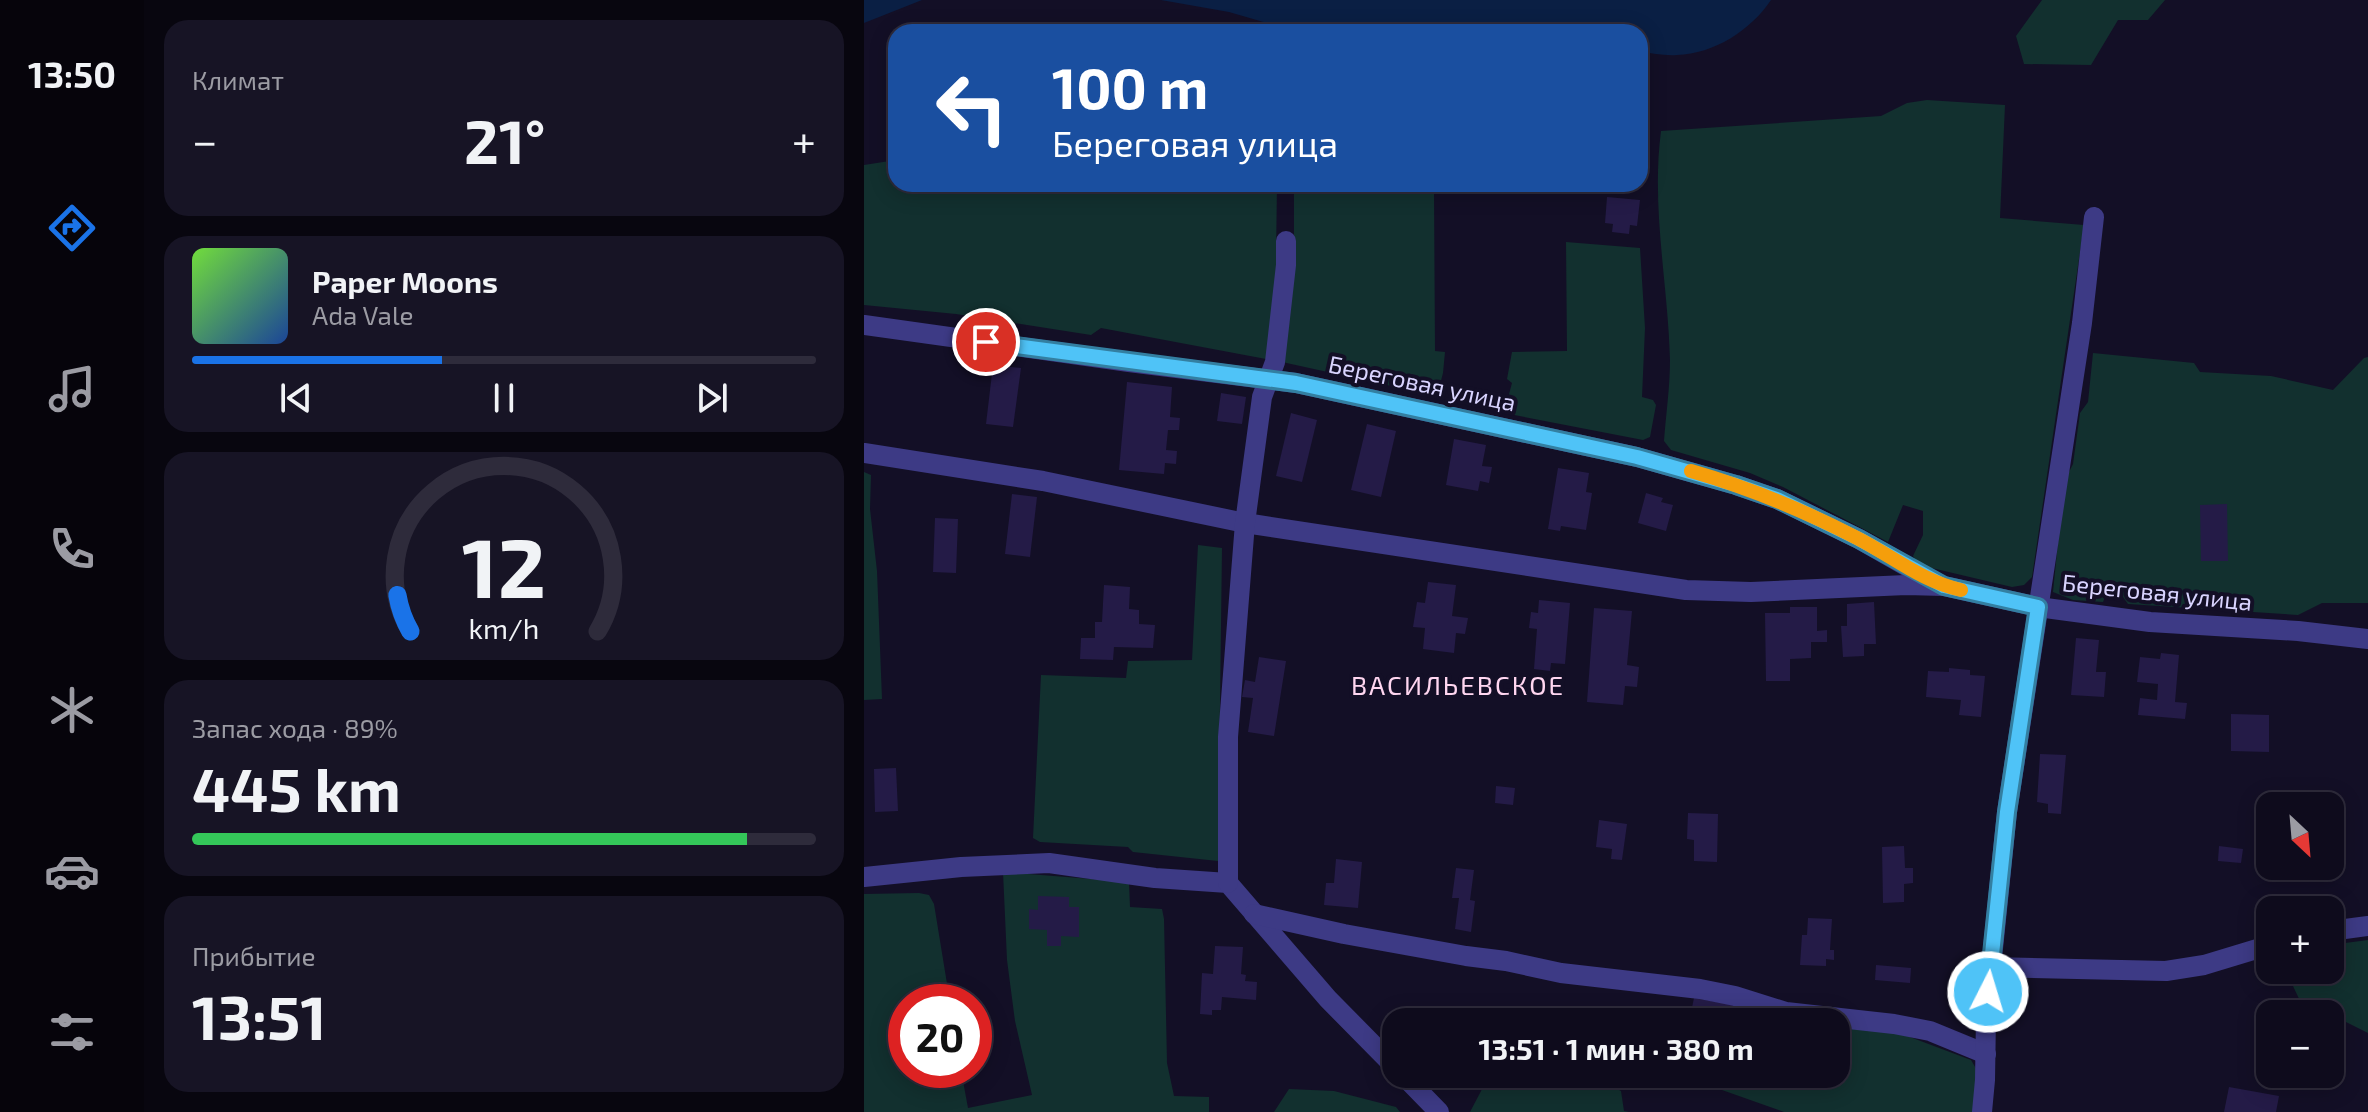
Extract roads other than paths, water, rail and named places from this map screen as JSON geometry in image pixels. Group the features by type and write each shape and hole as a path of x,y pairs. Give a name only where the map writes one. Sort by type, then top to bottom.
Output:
{"street":[{"path":"1982,1112 1986,1017 2007,812 2082,323 2094,217"},
{"path":"1286,241 1275,362 1262,397 1245,523 1228,737 1228,883 1328,999 1382,1054"},
{"name":"Береговая улица","path":"864,325 1296,383 1637,457 1777,499 1944,586"},
{"name":"Береговая улица","path":"864,453 1043,481 1245,523 1686,590 1751,592 1944,586 2038,607 2150,622 2298,631 2368,639"},
{"path":"864,877 961,867 1049,863 1155,878 1228,883"},
{"path":"1254,914 1344,934 1561,973 1700,989 1786,1012 1894,1024 1930,1031 1986,1054"},
{"path":"2344,929 2368,926"},
{"path":"1991,967 2166,971 2204,965 2256,949"},
{"path":"1416,1088 1439,1112"}],"water":[{"path":"864,0 922,0 864,23"},
{"path":"1161,0 1771,0 1753,21 1718,45 1691,54 1672,55 1648,53 1648,24 1270,24 1229,12"}],"district":[{"name":"ВАСИЛЬЕВСКОЕ","path":"1458,686"}]}
